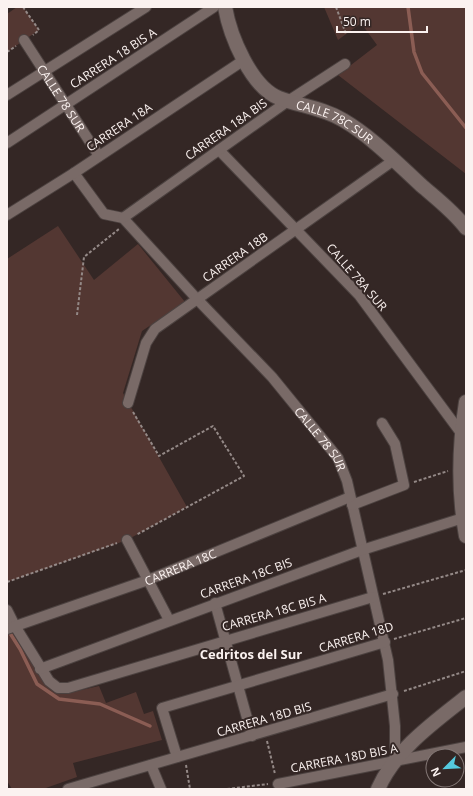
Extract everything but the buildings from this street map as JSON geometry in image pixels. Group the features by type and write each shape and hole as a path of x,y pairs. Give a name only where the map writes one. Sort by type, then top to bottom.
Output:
{"street":[{"path":"7,96 146,7"},
{"name":"CARRERA 18 BIS A","path":"7,143 214,7"},
{"name":"CALLE 78C SUR","path":"225,7 230,26 244,60 251,73 263,87 278,98 321,110 341,119 394,160 466,228"},
{"name":"CALLE 78 SUR","path":"24,40 99,156"},
{"name":"CARRERA 18A","path":"7,214 74,173 244,60"},
{"name":"CARRERA 18A BIS","path":"125,220 288,101 345,64"},
{"name":"CALLE 78A SUR","path":"219,150 297,229 359,295 461,433"},
{"name":"CARRERA 18B","path":"128,403 146,343 155,329 394,160"},
{"path":"74,173 104,214 125,220"},
{"name":"CALLE 78 SUR","path":"125,220 197,299 272,377 338,458 343,469 385,642 393,694 395,761"},
{"path":"466,402 461,433 463,465 463,518 466,536"},
{"path":"382,423 395,444 404,485"},
{"name":"CARRERA 18C","path":"11,628 148,580 351,501 404,485"},
{"name":"CARRERA 18C BIS","path":"40,669 215,603 362,550 463,518"},
{"path":"127,540 169,620"},
{"name":"CARRERA 18C BIS A","path":"40,669 58,688 68,688 373,597"},
{"path":"215,603 252,736"},
{"path":"7,610 11,628 40,669"},
{"name":"CARRERA 18D","path":"180,756 162,708 385,642"},
{"name":"CARRERA 18D BIS","path":"68,789 393,694"},
{"path":"378,789 395,761 433,724 466,697"},
{"name":"CARRERA 18D BIS A","path":"278,784 466,747"},
{"path":"151,765 161,789"}],"path":[{"path":"336,7 346,34"},
{"path":"77,314 84,257 125,220"},
{"path":"128,403 159,456 213,426 244,476"},
{"path":"404,485 463,465"},
{"path":"373,597 466,570"},
{"name":"CARRERA 18D","path":"385,642 466,618"},
{"path":"393,694 466,671"},
{"path":"264,732 278,784"},
{"path":"180,756 190,789"},
{"name":"CARRERA 18D BIS A","path":"227,789 254,785 278,784"},
{"path":"254,785 256,789"}],"shaded area":[{"path":"17,7 23,7 39,30 7,52 7,14"},
{"path":"324,7 466,7 466,174 338,75 377,45 361,23 338,40"},
{"path":"58,226 94,280 138,244 185,302 142,331 123,393 187,507 127,540 7,582 7,259"},
{"path":"7,617 15,634 68,693 99,686 106,703 136,692 144,714 153,711 162,740 73,763 77,777 43,789 12,789 7,781"}],"waterway":[{"path":"408,7 414,52 422,73 466,128"},
{"path":"8,630 20,649 37,684 59,699 100,704 150,726"}],"district":[{"name":"Cedritos del Sur","path":"251,654"}]}
